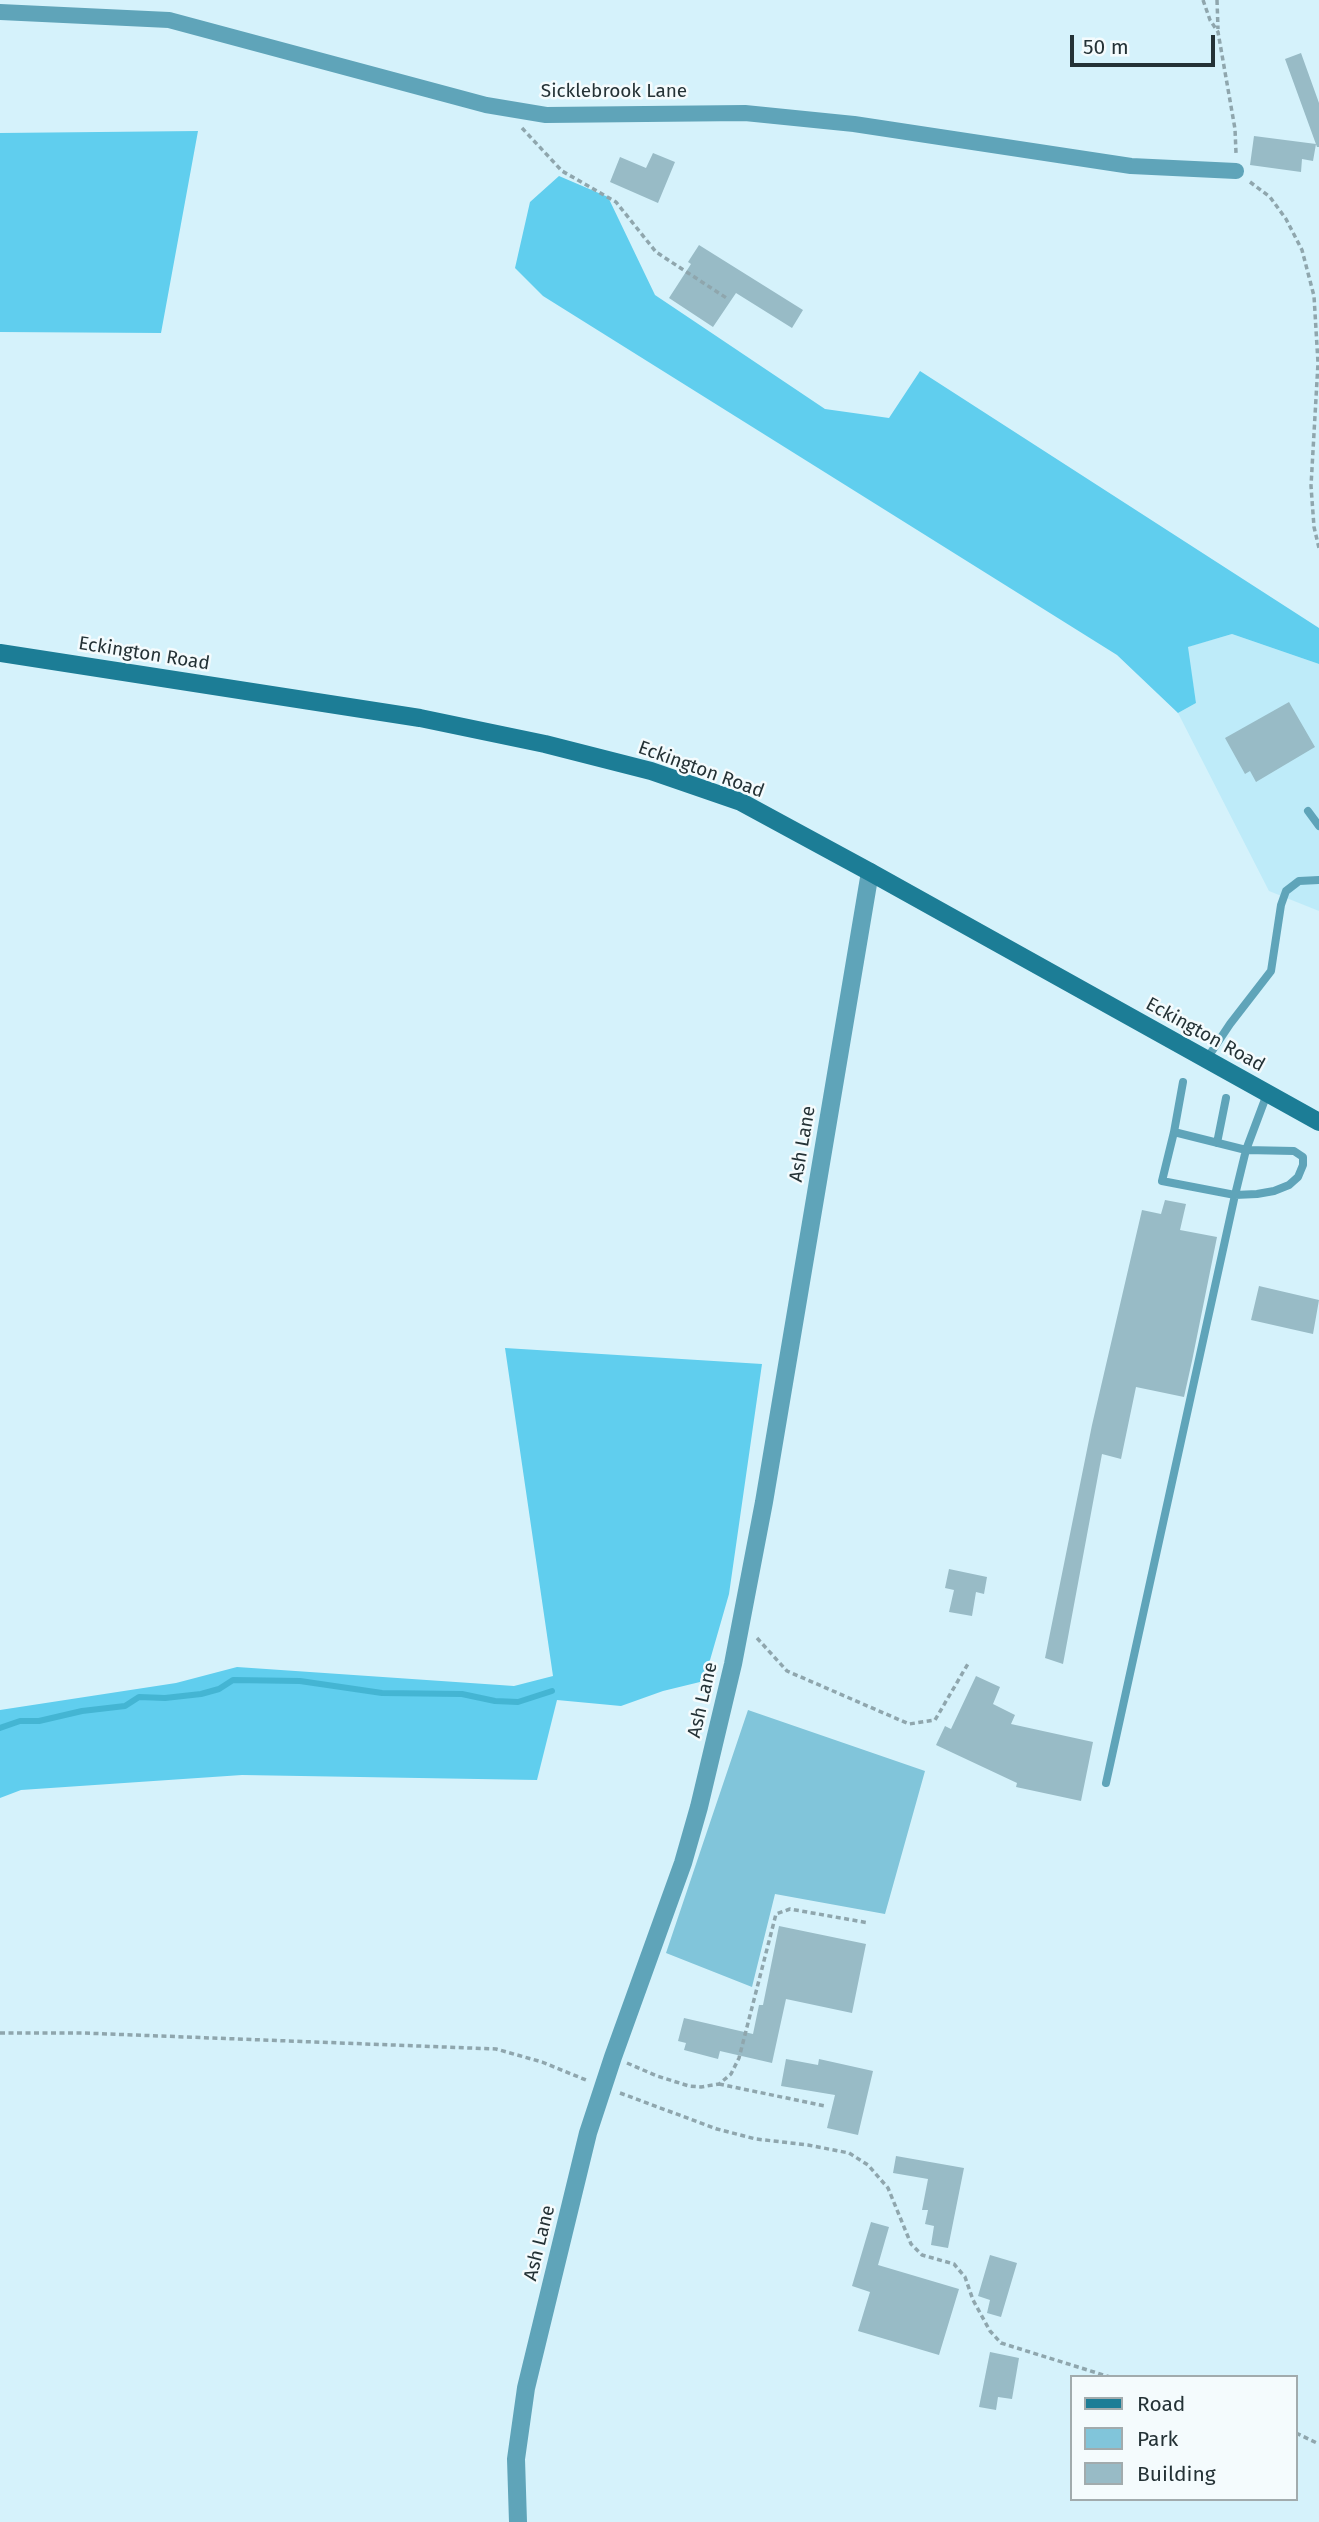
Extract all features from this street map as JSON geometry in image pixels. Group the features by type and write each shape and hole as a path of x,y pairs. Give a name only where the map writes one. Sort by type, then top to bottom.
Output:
{"main road":[{"name":"Eckington Road","path":"0,653 420,718 545,744 651,771 741,802 1319,1122"}],"street":[{"name":"Sicklebrook Lane","path":"0,12 169,20 503,109 546,116 745,113 792,116 1131,166 1236,171"},
{"name":"Ash Lane","path":"518,2522 516,2459 526,2388 588,2133 683,1863 699,1807 742,1621 870,872"}],"lane":[{"path":"1308,811 1319,826"},
{"path":"1206,1060 1271,971 1281,905 1286,891 1299,881 1319,880"},
{"path":"1174,1132 1246,1150 1294,1151 1303,1157 1303,1165 1298,1177 1281,1188 1257,1194 1234,1195 1162,1181 1183,1082"},
{"path":"1106,1783 1234,1195 1246,1150 1267,1094"},
{"path":"1217,1143 1226,1098"}],"path":[{"path":"1203,0 1210,20 1219,32"},
{"path":"1217,0 1219,32 1238,147 1236,171 1270,197 1286,219 1302,250 1314,296 1319,363 1311,486 1314,527 1319,548"},
{"path":"503,109 562,171 616,202 656,252 728,299"},
{"path":"742,1621 787,1671 909,1724 935,1720 969,1662"},
{"path":"719,2084 731,2074 739,2058 776,1914 790,1909 869,1923"},
{"path":"0,2033 96,2033 496,2049 542,2062 717,2129 756,2139 849,2153 869,2165 888,2188 911,2244 922,2255 954,2264 965,2277 973,2300 990,2331 1001,2343 1103,2375"},
{"path":"613,2057 689,2086 719,2084 825,2106"},
{"path":"1298,2434 1319,2444"}],"shaded area":[{"path":"198,131 161,333 0,332 0,133"},
{"path":"559,176 608,197 655,295 825,409 889,418 920,371 1319,628 1319,664 1232,634 1188,647 1196,703 1178,713 1117,655 543,296 515,268 530,202"},
{"path":"1232,634 1319,664 1319,911 1269,891 1178,713 1196,703 1187,647"},
{"path":"505,1348 762,1364 729,1594 704,1681 663,1691 621,1706 557,1700 537,1780 242,1775 21,1790 0,1798 0,1710 176,1683 237,1667 514,1686 553,1676"}],"green space":[{"path":"748,1710 925,1771 885,1914 775,1894 752,1987 666,1953"}],"building":[{"path":"1301,53 1319,103 1319,147 1285,59"},
{"path":"1254,136 1316,144 1313,161 1302,159 1301,172 1250,165"},
{"path":"653,153 675,162 658,203 610,182 620,157 646,168"},
{"path":"699,245 803,310 792,328 736,293 713,327 669,298 691,264 688,262"},
{"path":"1289,702 1315,747 1256,782 1250,771 1245,774 1225,738"},
{"path":"1165,1200 1186,1204 1180,1230 1217,1237 1192,1361 1184,1397 1136,1387 1121,1459 1102,1454 1063,1664 1045,1658 1092,1425 1142,1210 1161,1214"},
{"path":"1259,1286 1319,1300 1313,1334 1251,1320"},
{"path":"949,1569 987,1577 984,1594 976,1592 972,1616 949,1612 954,1590 945,1588"},
{"path":"976,1676 1000,1687 993,1704 1015,1715 1011,1724 1093,1742 1081,1801 1016,1787 1017,1783 936,1745 945,1726 951,1729"},
{"path":"779,1926 866,1944 852,2013 786,1999 772,2063 720,2051 718,2059 684,2050 686,2043 678,2041 684,2018 753,2034 759,2005 763,2005"},
{"path":"786,2059 818,2065 819,2059 873,2071 858,2135 827,2128 835,2095 781,2086"},
{"path":"896,2156 964,2168 948,2248 931,2245 934,2226 925,2224 928,2210 922,2210 928,2179 893,2173"},
{"path":"871,2222 889,2227 878,2265 959,2289 939,2355 858,2331 870,2292 852,2286"},
{"path":"990,2255 1017,2263 1001,2317 987,2313 990,2300 978,2296"},
{"path":"990,2352 1019,2358 1012,2399 998,2397 996,2410 979,2407"}],"waterway":[{"path":"0,1728 20,1721 39,1721 82,1711 125,1706 139,1697 165,1698 201,1694 219,1689 233,1680 300,1681 382,1693 462,1694 495,1701 518,1702 552,1691"}]}
